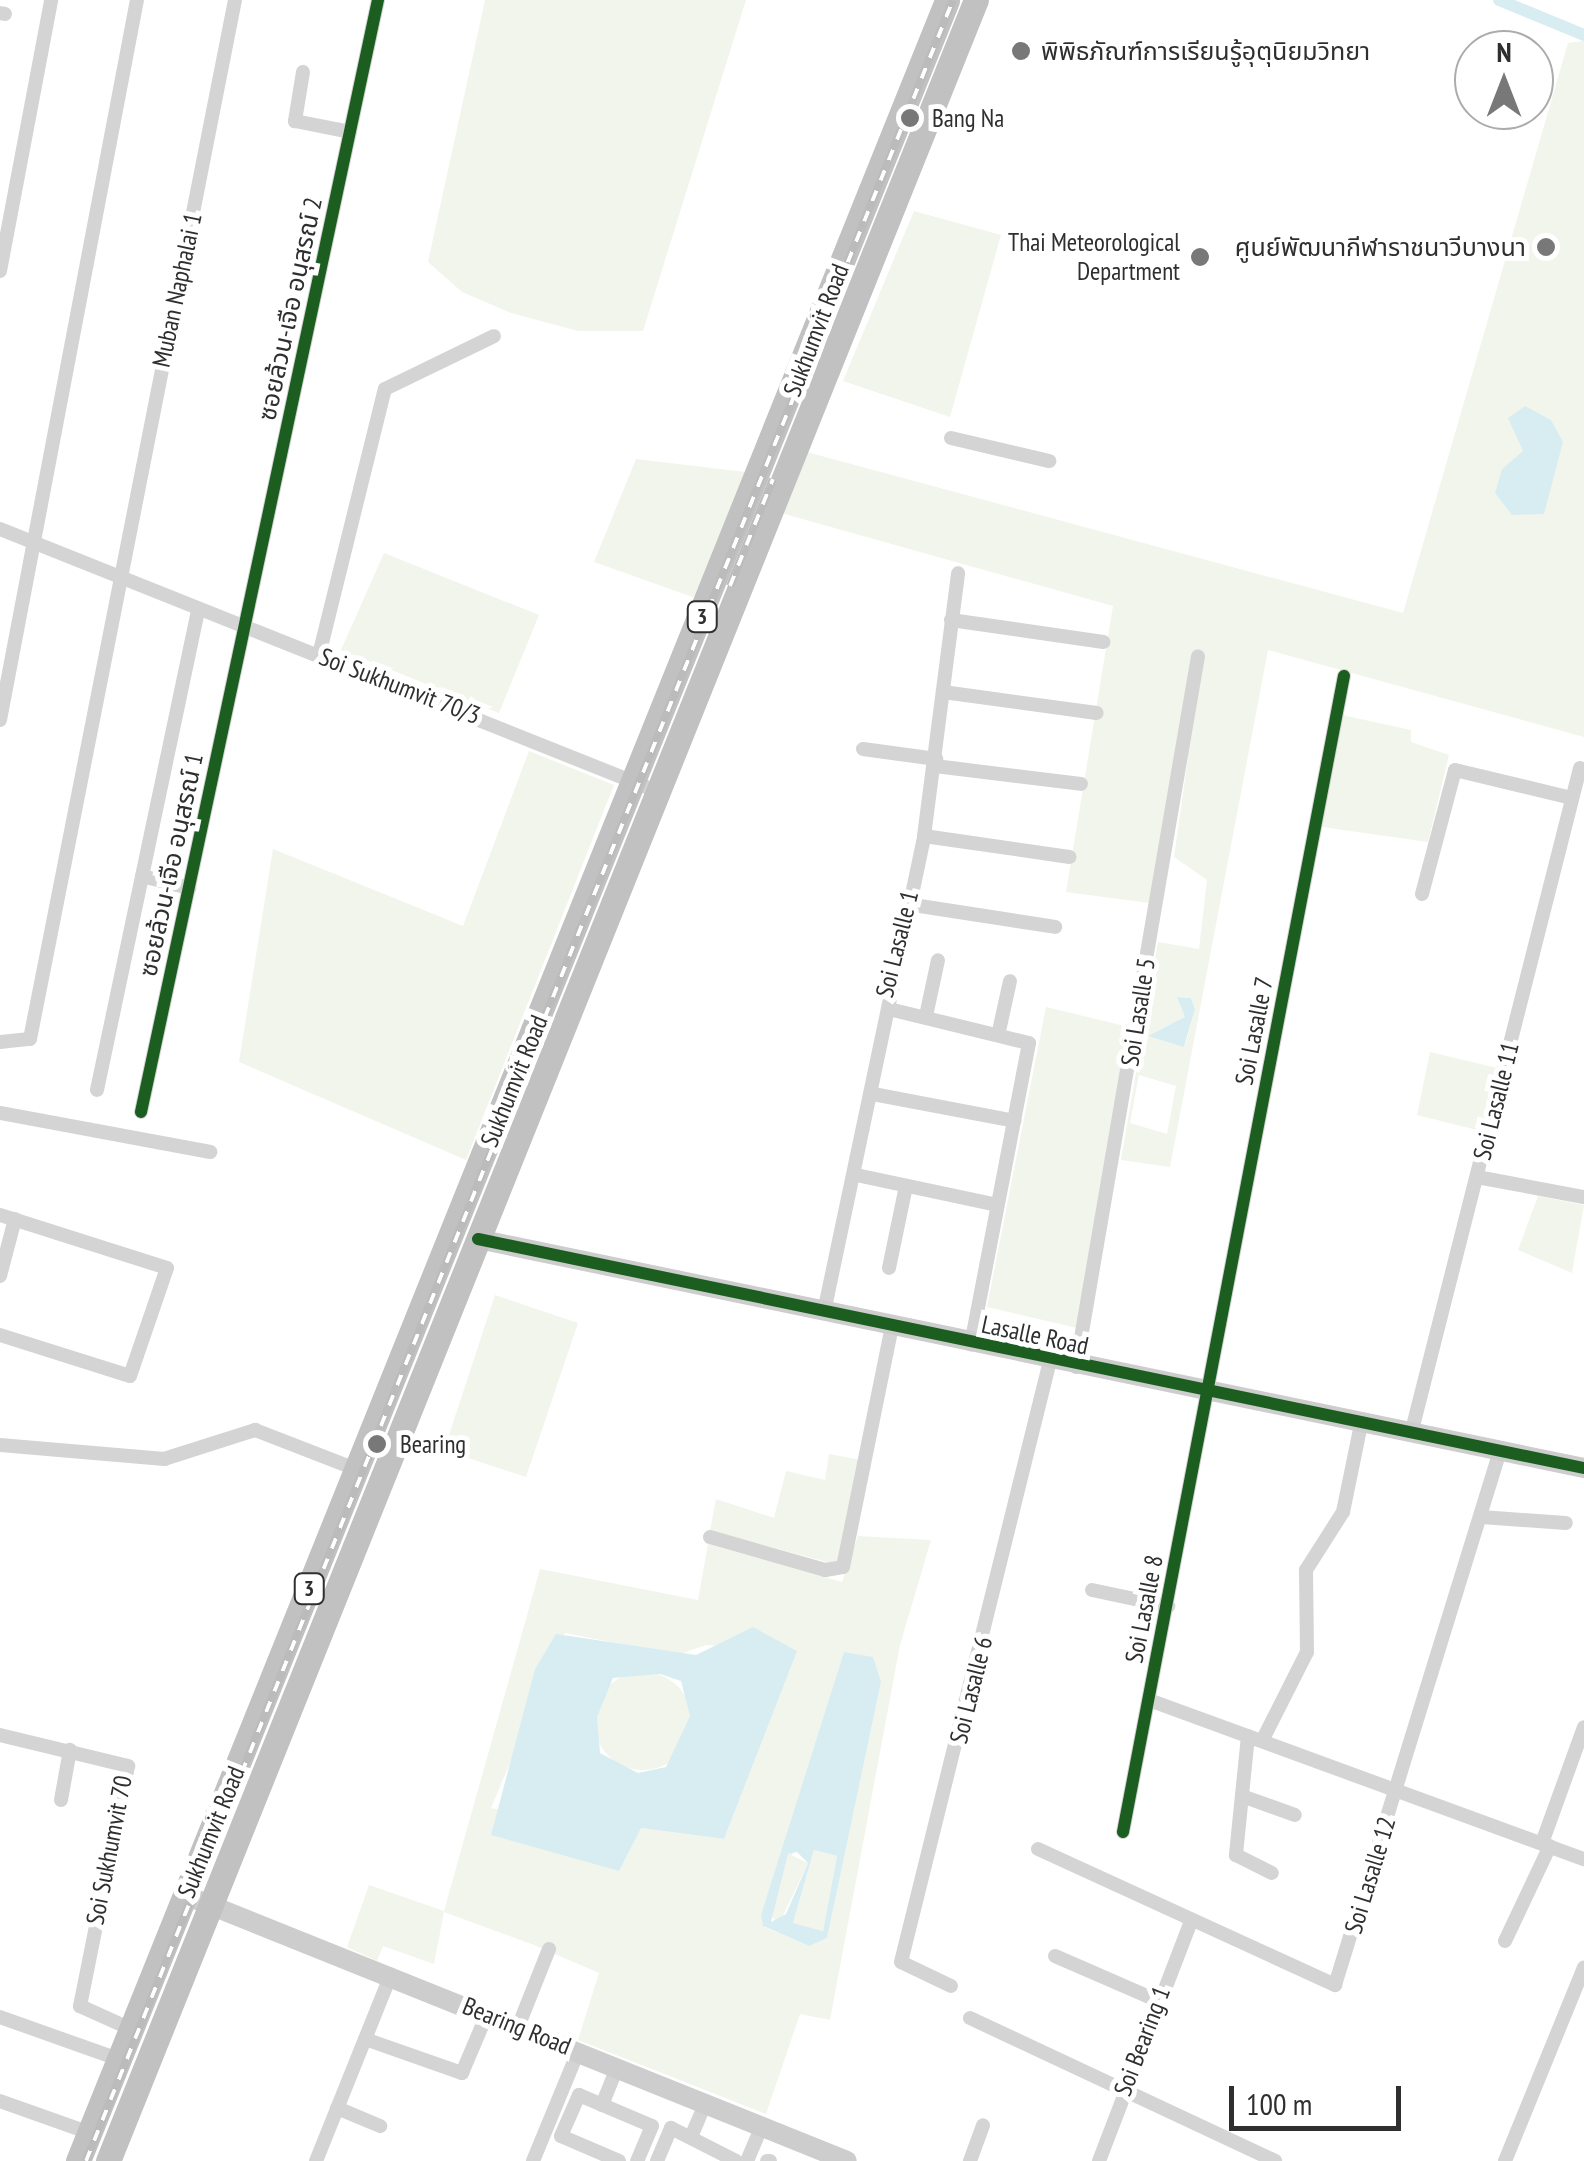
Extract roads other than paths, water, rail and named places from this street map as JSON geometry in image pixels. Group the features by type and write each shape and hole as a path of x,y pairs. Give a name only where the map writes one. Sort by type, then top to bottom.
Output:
{"highway":[{"name":"Sukhumvit Road","path":"647,788 947,0"},
{"name":"Sukhumvit Road","path":"108,2161 212,1904 465,1236 976,0"},
{"name":"Sukhumvit Road","path":"78,2161 358,1470 465,1236"}],"street":[{"path":"0,271 50,0"},
{"path":"0,720 138,0"},
{"name":"Muban Naphalai 1","path":"0,1042 30,1039 116,579 235,0"},
{"name":"ซอยล้วน-เจือ อนุสรณ์ 2","path":"245,627 378,0"},
{"path":"302,72 295,121 350,132"},
{"path":"318,655 385,389 494,336"},
{"path":"950,438 1049,461"},
{"name":"Soi Sukhumvit 70/3","path":"0,529 36,540 116,579 318,655 647,788"},
{"name":"Soi Lasalle 1","path":"824,1312 924,836 958,574"},
{"path":"97,1090 198,611"},
{"path":"952,620 1103,642"},
{"name":"ซอยล้วน-เจือ อนุสรณ์ 1","path":"141,1112 245,627"},
{"name":"Soi Lasalle 5","path":"1076,1366 1198,656"},
{"name":"Soi Lasalle 7","path":"1210,1395 1344,676"},
{"path":"943,692 1097,713"},
{"path":"863,749 1082,784"},
{"name":"Soi Lasalle 11","path":"1411,1434 1580,768"},
{"path":"1422,894 1455,770 1572,798"},
{"path":"924,836 1069,857"},
{"path":"142,876 189,888"},
{"path":"907,904 1055,926"},
{"path":"926,1016 938,960"},
{"path":"1000,1030 1010,980"},
{"path":"889,1009 1000,1030 1029,1043 971,1344"},
{"path":"873,1094 1014,1121"},
{"path":"1,1116 210,1152"},
{"path":"860,1176 997,1205"},
{"path":"1477,1177 1584,1196"},
{"path":"889,1268 906,1186"},
{"path":"0,1276 8,1217 168,1268 130,1376 0,1334"},
{"name":"Lasalle Road","path":"465,1236 1210,1395 1584,1468"},
{"path":"710,1537 825,1570 843,1567 892,1326"},
{"name":"Soi Lasalle 6","path":"951,1986 901,1962 1050,1361"},
{"name":"Soi Lasalle 8","path":"1123,1832 1210,1395"},
{"path":"1280,1747 1280,1720 1310,1640 1306,1570 1343,1512 1361,1424"},
{"path":"0,1445 164,1459 254,1430 358,1470"},
{"name":"Soi Lasalle 12","path":"1038,1849 1190,1924 1335,1986 1500,1452"},
{"path":"1481,1516 1566,1523"},
{"path":"1092,1590 1168,1606"},
{"name":"Soi Lasalle 8","path":"1149,1700 1584,1859"},
{"path":"1272,1873 1236,1854 1242,1796 1255,1738 1280,1720"},
{"path":"1505,1941 1546,1845 1584,1727"},
{"name":"Soi Sukhumvit 70","path":"0,1735 128,1766 80,2006 130,2030"},
{"path":"61,1800 70,1750"},
{"path":"1242,1796 1295,1815"},
{"name":"Bearing Road","path":"185,1896 391,1974 840,2160"},
{"name":"Soi Bearing 1","path":"1099,2161 1156,2000 1190,1924"},
{"path":"518,2026 549,1949"},
{"path":"1055,1956 1156,2000"},
{"path":"1505,2161 1584,1966"},
{"path":"316,2161 391,1974"},
{"path":"364,2040 462,2072 487,2014"},
{"path":"0,2018 118,2060"},
{"path":"970,2018 1274,2161"},
{"path":"534,2161 578,2052"},
{"path":"602,2105 617,2068"},
{"path":"619,2161 561,2136 579,2094 652,2126 637,2161"},
{"path":"0,2101 90,2133"},
{"path":"691,2137 705,2104"},
{"path":"337,2108 380,2126"},
{"path":"970,2161 983,2125"},
{"path":"747,2161 762,2126"},
{"path":"658,2161 671,2128 736,2161"}],"waterway":[{"path":"1499,0 1584,35"}],"railway":[{"path":"86,2161 953,0"},
{"path":"730,586 773,479"}],"place":[{"name":"พิพิธภัณฑ์การเรียนรู้อุตุนิยมวิทยา","path":"1021,51"},
{"name":"Bang Na","path":"910,118"},
{"name":"ศูนย์พัฒนากีฬาราชนาวีบางนา","path":"1546,247"},
{"name":"Thai Meteorological Department","path":"1200,257"},
{"name":"Bearing","path":"377,1444"}]}
